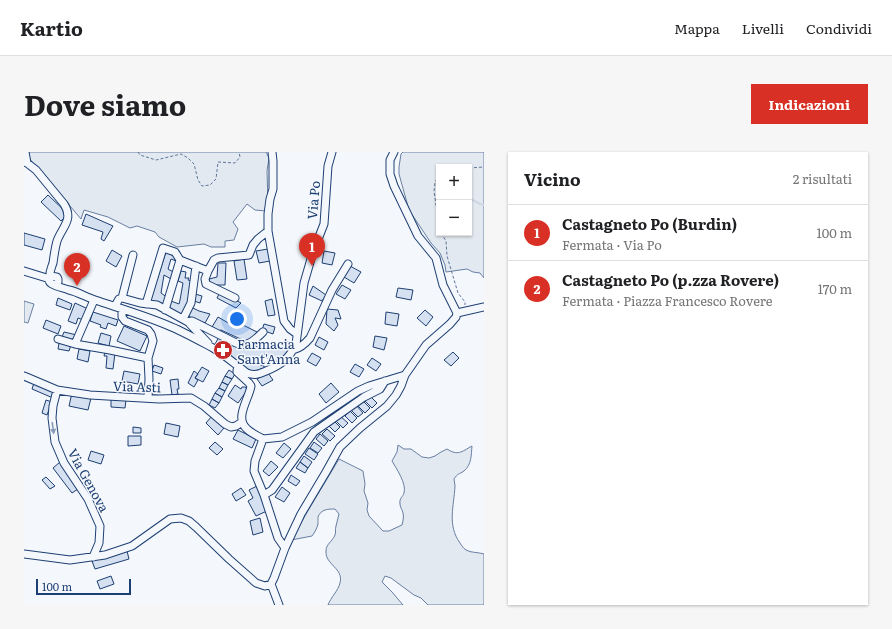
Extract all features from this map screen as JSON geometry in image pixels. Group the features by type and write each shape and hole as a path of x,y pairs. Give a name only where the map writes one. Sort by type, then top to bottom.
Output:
{"street":[{"path":"25,152 26,162 36,170 67,209 68,217 57,241 52,265 54,280 58,287 168,325 221,353 247,373 252,375 258,375 282,363 294,347 298,349 305,344 310,338 332,290 348,264"},
{"path":"272,152 273,189 268,214 268,231 284,322 297,334"},
{"name":"Via Po","path":"294,347 304,283 313,252 324,224 328,166 332,152"},
{"path":"394,152 390,160 390,174 394,186 418,236 436,258 443,286 460,313"},
{"path":"235,298 206,284 205,279 208,270 214,260 218,258 249,255 253,245 268,231"},
{"path":"146,304 162,248 175,252 180,260 208,270"},
{"path":"133,255 122,298 119,299 118,308 125,321 148,330 151,334 153,341 148,358 148,398"},
{"path":"165,310 180,260"},
{"path":"186,321 191,303 196,266"},
{"path":"24,271 54,280"},
{"path":"122,298 157,305 186,321 212,348"},
{"path":"76,344 94,300"},
{"path":"24,554 70,560 105,555 132,546 170,519 181,518 196,526 256,583 265,586 271,584 285,548 301,514 340,447 387,406 396,395 405,375 426,345 460,313 484,306"},
{"path":"186,321 192,321 242,345 250,343 263,332"},
{"path":"58,339 148,358"},
{"path":"240,368 238,372 251,386 241,415 242,422 246,428 263,439 282,436 312,422 358,391 368,386 405,375"},
{"name":"Via Asti","path":"24,376 57,390 159,400 191,398 231,427 242,422"},
{"path":"264,495 272,490 314,432 364,397 380,389 385,381"},
{"name":"Via Genova","path":"57,390 52,418 56,442 64,462 88,499 100,526 99,543 93,557"},
{"path":"263,439 255,461 254,471 264,495 278,538 285,548"},
{"path":"271,584 279,605"}],"path":[{"path":"138,152 140,155 156,160 180,154 188,158 194,164 198,180 202,186 210,185 216,179 218,162 235,163 240,157 239,152"},
{"path":"472,168 484,167"},
{"path":"436,181 434,191 436,205"},
{"path":"442,236 446,241 447,256 458,293 465,302 460,313"}],"shaded area":[{"path":"28,152 266,152 269,158 267,171 268,204 266,211 255,210 247,204 233,222 238,229 234,240 225,241 225,247 211,247 204,244 177,247 159,237 155,232 137,226 130,228 108,217 84,210 81,219 40,172 30,159"},
{"path":"403,152 484,152 484,278 480,273 467,269 446,272 440,253 431,243 409,210 399,174 401,154"},
{"path":"24,301 34,304 28,323 24,322"},
{"path":"398,445 404,449 411,449 422,457 429,458 447,449 457,453 472,446 471,459 467,468 454,479 455,486 452,522 456,536 466,550 484,554 484,605 428,605 421,598 414,595 391,578 385,576 382,582 403,605 328,605 338,589 341,578 337,570 326,556 327,547 335,535 339,514 335,509 327,509 321,512 318,517 318,526 312,536 291,540 339,459 363,471 365,484 364,491 368,503 367,510 369,516 383,531 389,531 402,525 403,512 400,502 405,489 401,476 392,461 397,452"}],"building":[{"path":"48,195 68,214 61,221 41,202"},
{"path":"86,214 113,226 104,241 101,239 103,232 82,225"},
{"path":"24,233 45,239 42,250 24,245"},
{"path":"268,249 270,261 259,263 256,251"},
{"path":"112,250 122,256 116,267 106,261"},
{"path":"324,251 335,253 332,265 322,263"},
{"path":"166,252 177,258 176,261 171,259 168,269 175,273 171,279 164,275 161,293 168,298 164,307 159,303 150,301"},
{"path":"244,259 247,279 237,280 234,261"},
{"path":"218,263 226,263 225,285 211,285 209,279 217,277"},
{"path":"350,266 361,272 354,283 344,277"},
{"path":"181,271 186,272 185,278 189,278 188,280 192,281 189,304 182,317 168,310 171,301 179,304 183,283 178,281"},
{"path":"342,285 351,290 345,299 336,294"},
{"path":"313,286 326,295 322,301 309,295"},
{"path":"398,288 413,290 411,300 396,297"},
{"path":"220,292 241,303 236,308 217,298"},
{"path":"195,294 202,296 200,303 194,301"},
{"path":"58,298 72,304 70,310 56,305"},
{"path":"272,299 275,315 268,316 265,301"},
{"path":"75,303 88,309 83,320 78,318 76,324 68,321"},
{"path":"191,307 210,314 205,323 188,316"},
{"path":"327,309 338,310 341,319 335,318 338,325 334,331 326,324"},
{"path":"425,310 433,317 426,326 417,318"},
{"path":"93,312 118,320 116,326 108,323 106,329 100,327 101,325 90,321"},
{"path":"386,312 399,314 397,326 385,324"},
{"path":"218,317 230,324 235,318 240,320 237,324 243,325 259,333 247,342 221,330 218,331 212,327"},
{"path":"46,320 61,326 58,334 43,328"},
{"path":"264,324 275,327 273,334 262,330"},
{"path":"124,326 147,336 140,351 117,341"},
{"path":"64,332 77,335 75,340 62,337"},
{"path":"101,333 111,336 109,346 98,343"},
{"path":"375,336 387,338 384,350 373,347"},
{"path":"219,337 241,348 253,344 259,348 266,344 268,347 274,342 280,350 286,341 293,343 284,360 273,366 265,354 256,360 260,365 264,366 265,369 260,369 257,373 249,370 239,362 224,354 215,344"},
{"path":"319,337 328,342 324,350 315,345"},
{"path":"59,343 71,345 69,351 58,349"},
{"path":"79,349 90,351 88,362 77,359"},
{"path":"105,352 115,353 113,369 106,368 107,356 104,356"},
{"path":"453,352 459,358 451,366 444,360"},
{"path":"312,353 321,358 316,366 307,361"},
{"path":"372,358 381,364 376,371 367,365"},
{"path":"355,364 364,369 359,377 350,372"},
{"path":"154,365 163,368 161,374 152,371"},
{"path":"202,367 209,371 203,382 195,378"},
{"path":"229,370 235,374 232,379 225,376"},
{"path":"124,371 140,374 138,384 122,381"},
{"path":"194,371 198,374 195,378 198,380 194,387 188,383"},
{"path":"268,373 273,380 262,386 257,379"},
{"path":"225,376 232,379 228,385 222,382"},
{"path":"178,379 178,394 172,395 170,380"},
{"path":"222,382 228,385 225,391 219,388"},
{"path":"34,383 55,392 53,398 32,389"},
{"path":"331,383 339,392 326,403 319,394"},
{"path":"235,385 241,389 242,387 245,387 248,389 238,403 228,396"},
{"path":"219,388 225,391 222,397 215,393"},
{"path":"72,393 91,398 88,410 69,406"},
{"path":"215,393 222,397 219,403 212,399"},
{"path":"370,396 377,403 372,408 365,401"},
{"path":"111,399 126,400 125,408 111,407"},
{"path":"212,399 219,403 215,408 209,405"},
{"path":"46,400 52,402 47,415 42,413"},
{"path":"363,401 370,408 365,413 358,406"},
{"path":"356,405 363,413 358,417 351,410"},
{"path":"350,411 357,418 352,423 345,416"},
{"path":"212,416 224,428 218,435 206,423"},
{"path":"340,416 348,423 343,428 336,421"},
{"path":"333,420 340,427 335,432 328,425"},
{"path":"166,423 180,426 178,437 164,434"},
{"path":"133,427 141,428 141,433 133,433"},
{"path":"327,429 335,436 330,441 322,434"},
{"path":"238,430 256,439 252,448 233,439"},
{"path":"320,434 328,441 324,446 316,439"},
{"path":"128,436 141,436 141,445 128,446"},
{"path":"215,442 223,449 217,455 209,448"},
{"path":"314,442 322,448 318,453 310,448"},
{"path":"284,443 291,449 283,458 276,453"},
{"path":"309,448 318,454 314,460 305,454"},
{"path":"91,451 104,455 101,464 88,460"},
{"path":"304,456 312,462 308,468 300,462"},
{"path":"271,461 278,467 269,476 263,471"},
{"path":"60,462 78,489 72,493 53,468"},
{"path":"300,462 308,468 305,473 296,468"},
{"path":"291,475 300,481 296,486 288,481"},
{"path":"46,477 55,486 50,489 42,480"},
{"path":"257,486 269,510 256,516 248,501 253,498 249,490"},
{"path":"282,487 290,493 284,502 275,497"},
{"path":"241,488 246,495 236,501 232,494"},
{"path":"260,518 263,532 253,535 250,521"},
{"path":"127,551 129,559 95,569 92,561"},
{"path":"111,576 114,584 100,589 97,581"}],"waterway":[{"path":"472,200 484,205"}],"place":[{"name":"Castagneto Po (Burdin)","path":"312,266"},
{"name":"Castagneto Po (p.zza Rovere)","path":"77,286"},
{"name":"Farmacia Sant'Anna","path":"223,350"}]}
